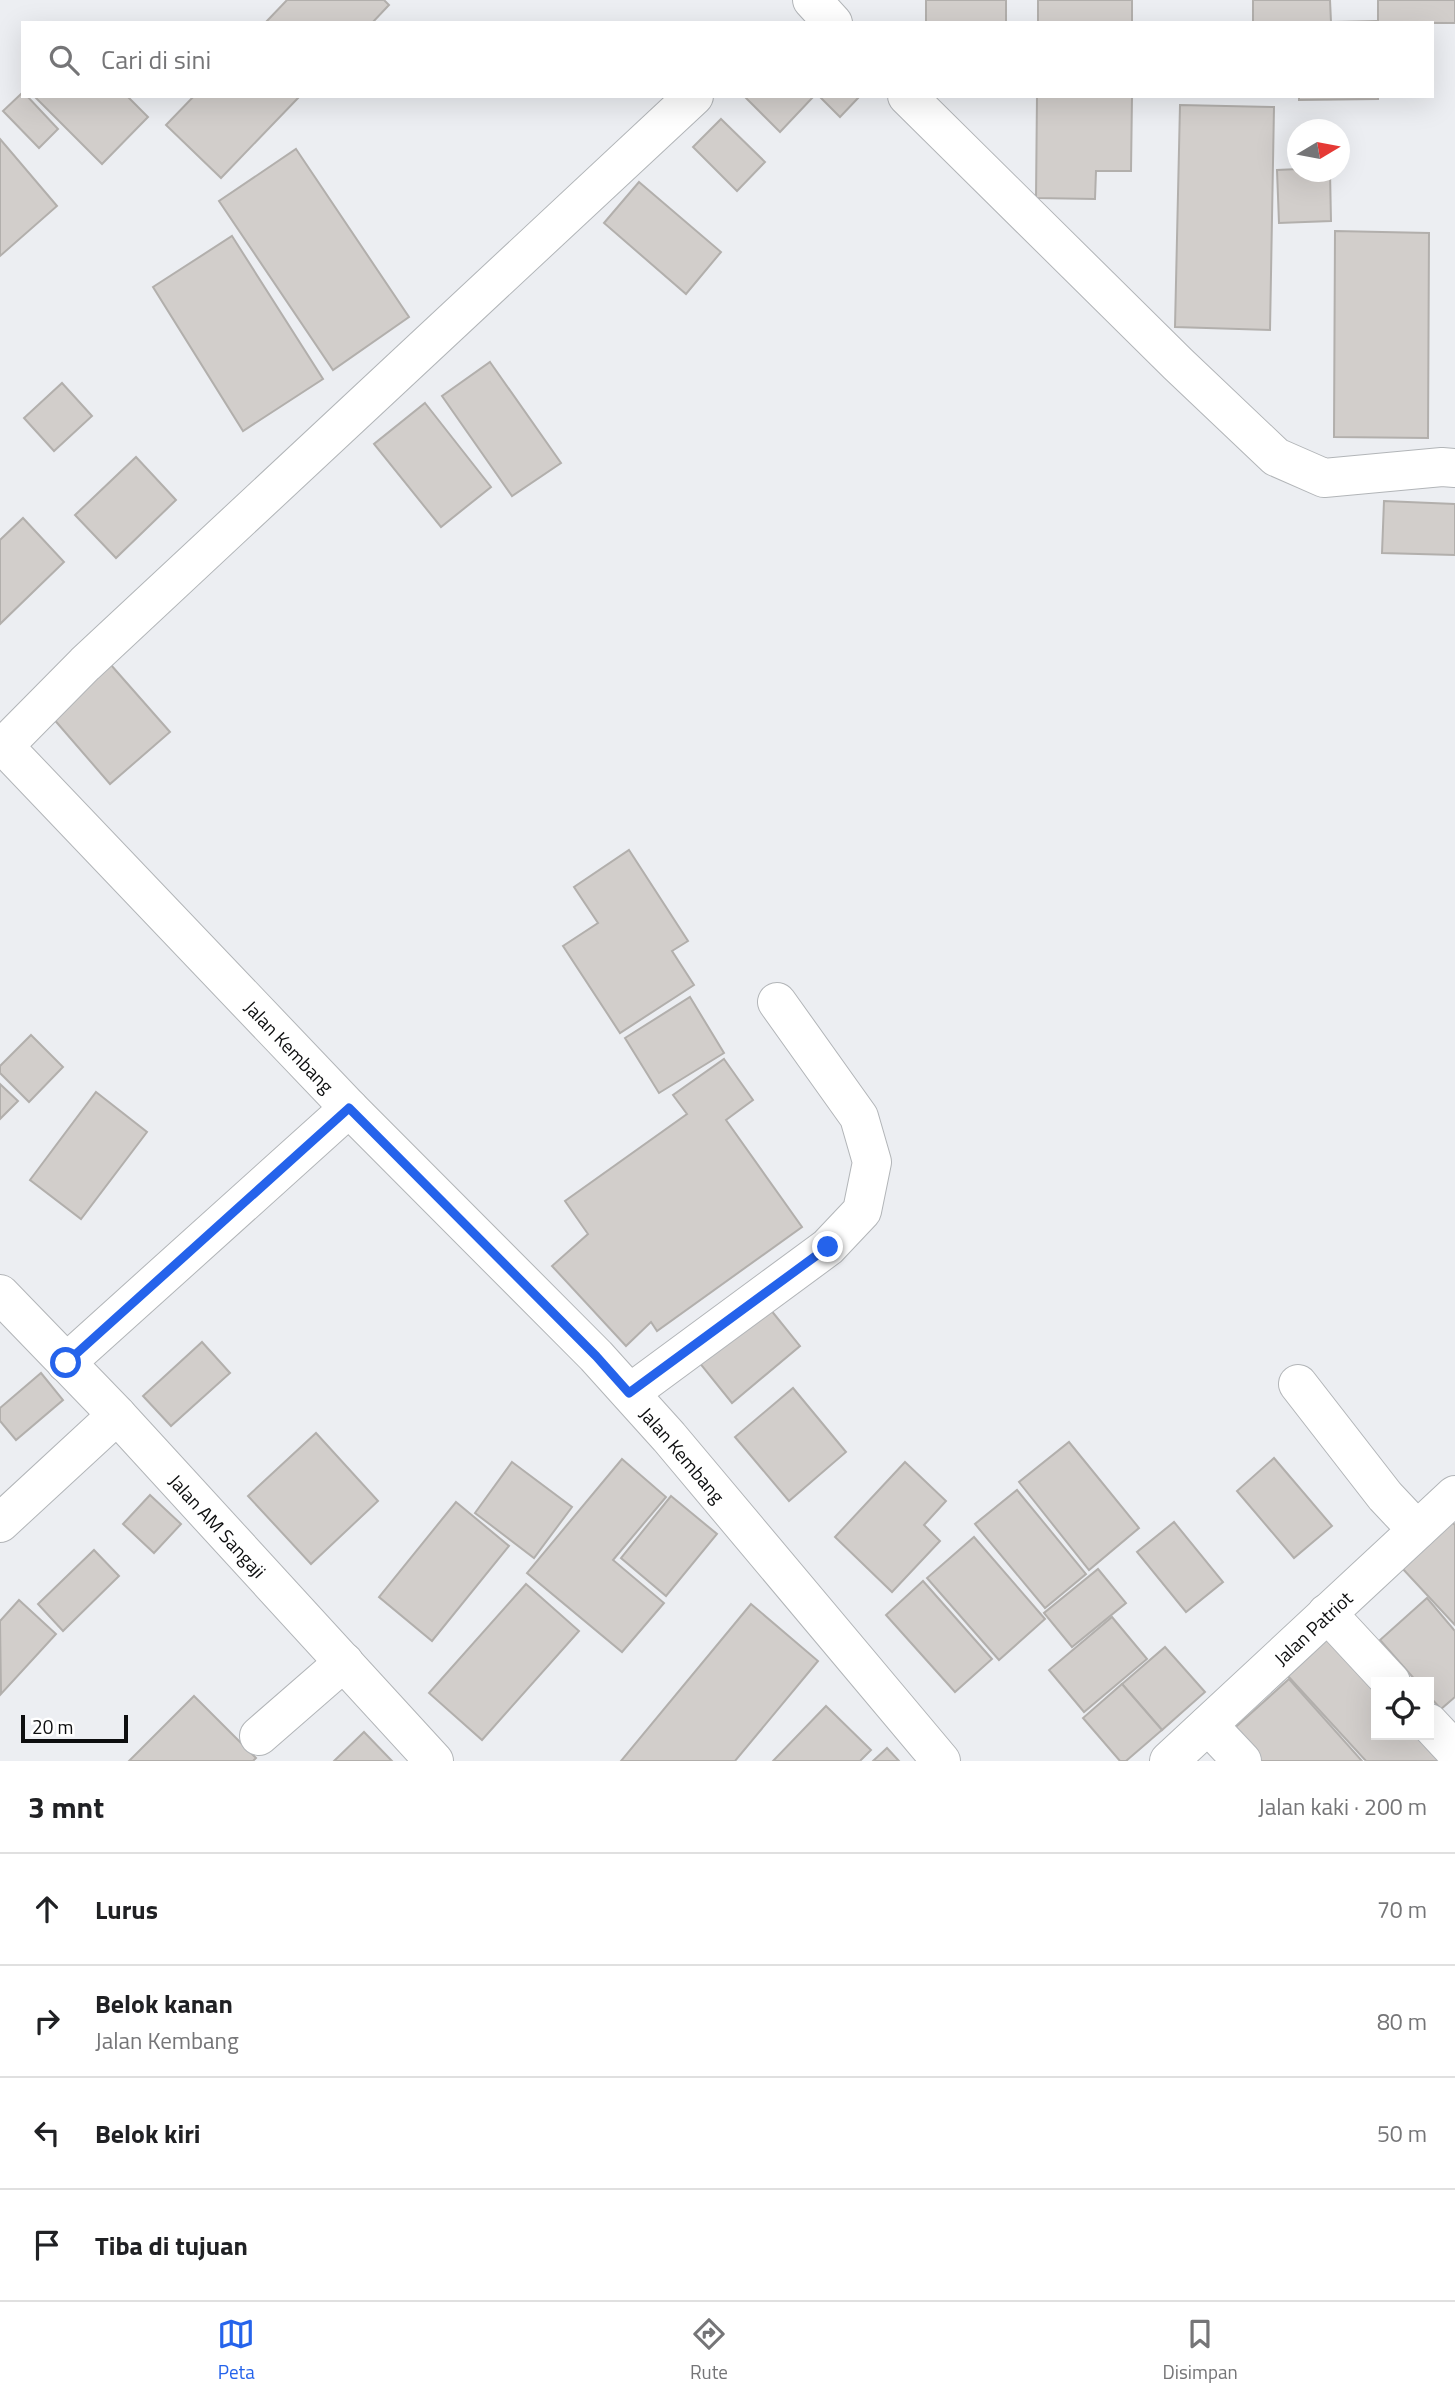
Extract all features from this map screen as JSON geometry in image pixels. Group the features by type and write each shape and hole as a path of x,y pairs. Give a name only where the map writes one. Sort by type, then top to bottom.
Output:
{"main road":[{"path":"811,0 831,21"},
{"path":"2,744 692,98"},
{"path":"909,98 1276,457 1324,478 1455,468"},
{"name":"Jalan Kembang","path":"2,744 349,1108 596,1356 941,1761"},
{"path":"629,1393 828,1247 862,1211 872,1162 859,1117 777,1002"},
{"path":"66,1363 349,1108"},
{"name":"Jalan AM Sangaji","path":"0,1294 117,1415 434,1761"},
{"path":"1298,1384 1385,1496 1418,1530"},
{"path":"0,1523 117,1415"},
{"name":"Jalan Patriot","path":"1169,1761 1454,1496"},
{"path":"1327,1613 1386,1677"},
{"path":"259,1736 344,1662"},
{"path":"1208,1725 1242,1761"},
{"path":"1434,1728 1455,1751"}],"building":[{"path":"287,0 384,0 389,5 374,21 267,21"},
{"path":"926,0 1006,0 1006,21 926,21"},
{"path":"1038,0 1132,0 1132,21 1038,21"},
{"path":"1253,0 1330,0 1331,21 1253,21"},
{"path":"1378,0 1455,0 1455,23 1378,21"},
{"path":"21,94 21,98 29,98 58,129 39,148 3,111"},
{"path":"36,98 129,98 148,117 102,164"},
{"path":"192,98 298,98 221,178 166,125"},
{"path":"746,98 812,98 780,132"},
{"path":"821,98 858,98 840,117"},
{"path":"1037,98 1132,98 1131,171 1096,171 1095,199 1036,198"},
{"path":"1299,98 1378,98 1378,99"},
{"path":"1180,105 1274,107 1270,330 1175,327"},
{"path":"721,119 765,162 737,191 693,147"},
{"path":"0,139 57,206 0,256"},
{"path":"296,149 409,317 333,370 219,201"},
{"path":"1277,170 1287,170 1287,182 1330,182 1331,221 1279,223"},
{"path":"639,182 721,252 686,294 604,223"},
{"path":"1335,231 1429,233 1428,438 1334,437"},
{"path":"232,236 323,379 243,431 153,287"},
{"path":"490,362 561,463 512,496 442,396"},
{"path":"62,383 92,416 54,451 24,418"},
{"path":"425,403 491,487 441,527 374,444"},
{"path":"136,457 176,500 116,558 75,515"},
{"path":"1384,501 1455,504 1455,555 1382,553"},
{"path":"23,518 64,562 0,624 0,540"},
{"path":"111,665 170,732 110,784 52,717"},
{"path":"629,850 688,941 672,951 694,985 620,1033 563,946 598,923 574,887"},
{"path":"690,997 724,1053 659,1093 625,1038"},
{"path":"31,1035 63,1067 29,1102 0,1073 0,1066"},
{"path":"724,1059 753,1100 726,1120 802,1227 657,1331 651,1322 626,1346 552,1266 588,1234 565,1201 687,1114 673,1095"},
{"path":"0,1084 18,1101 0,1119"},
{"path":"96,1092 147,1132 81,1219 30,1180"},
{"path":"766,1304 800,1346 732,1403 698,1361"},
{"path":"202,1342 230,1373 171,1426 143,1396"},
{"path":"41,1373 63,1400 16,1440 0,1421 0,1408"},
{"path":"793,1388 846,1452 789,1501 735,1437"},
{"path":"316,1433 378,1501 311,1564 248,1496"},
{"path":"1069,1442 1139,1528 1089,1570 1019,1482"},
{"path":"1274,1458 1332,1526 1294,1558 1237,1491"},
{"path":"622,1459 666,1497 613,1560 664,1603 622,1652 527,1573"},
{"path":"512,1462 572,1507 534,1558 475,1513"},
{"path":"905,1462 946,1501 924,1525 940,1541 892,1592 835,1537"},
{"path":"1017,1490 1086,1574 1045,1608 975,1524"},
{"path":"150,1495 181,1524 154,1553 123,1524"},
{"path":"671,1496 717,1534 666,1596 621,1558"},
{"path":"456,1502 509,1546 432,1641 379,1597"},
{"path":"1174,1522 1223,1582 1186,1612 1137,1552"},
{"path":"1452,1522 1455,1525 1455,1625 1402,1568"},
{"path":"974,1537 1045,1619 999,1660 927,1578"},
{"path":"94,1550 119,1576 63,1631 38,1604"},
{"path":"1098,1569 1126,1603 1072,1647 1044,1613"},
{"path":"923,1581 992,1659 955,1692 886,1615"},
{"path":"526,1584 579,1631 482,1740 429,1693"},
{"path":"1427,1598 1455,1631 1455,1697 1441,1709 1434,1701 1434,1677 1413,1677 1380,1640"},
{"path":"19,1600 56,1634 1,1694 0,1621"},
{"path":"751,1604 818,1661 735,1761 621,1761"},
{"path":"1112,1617 1147,1659 1084,1712 1049,1670"},
{"path":"1332,1633 1372,1677 1371,1740 1431,1740 1450,1761 1366,1761 1287,1675"},
{"path":"1165,1647 1205,1692 1162,1730 1122,1684"},
{"path":"1289,1679 1362,1761 1254,1761 1229,1733"},
{"path":"1122,1684 1162,1730 1126,1761 1120,1761 1083,1718"},
{"path":"194,1696 256,1758 253,1761 129,1761"},
{"path":"826,1706 871,1750 860,1761 773,1761"},
{"path":"364,1732 392,1761 334,1761"},
{"path":"887,1748 899,1761 873,1761"}],"route":[{"path":"66,1363 349,1108 596,1356 629,1393 828,1247"}]}
